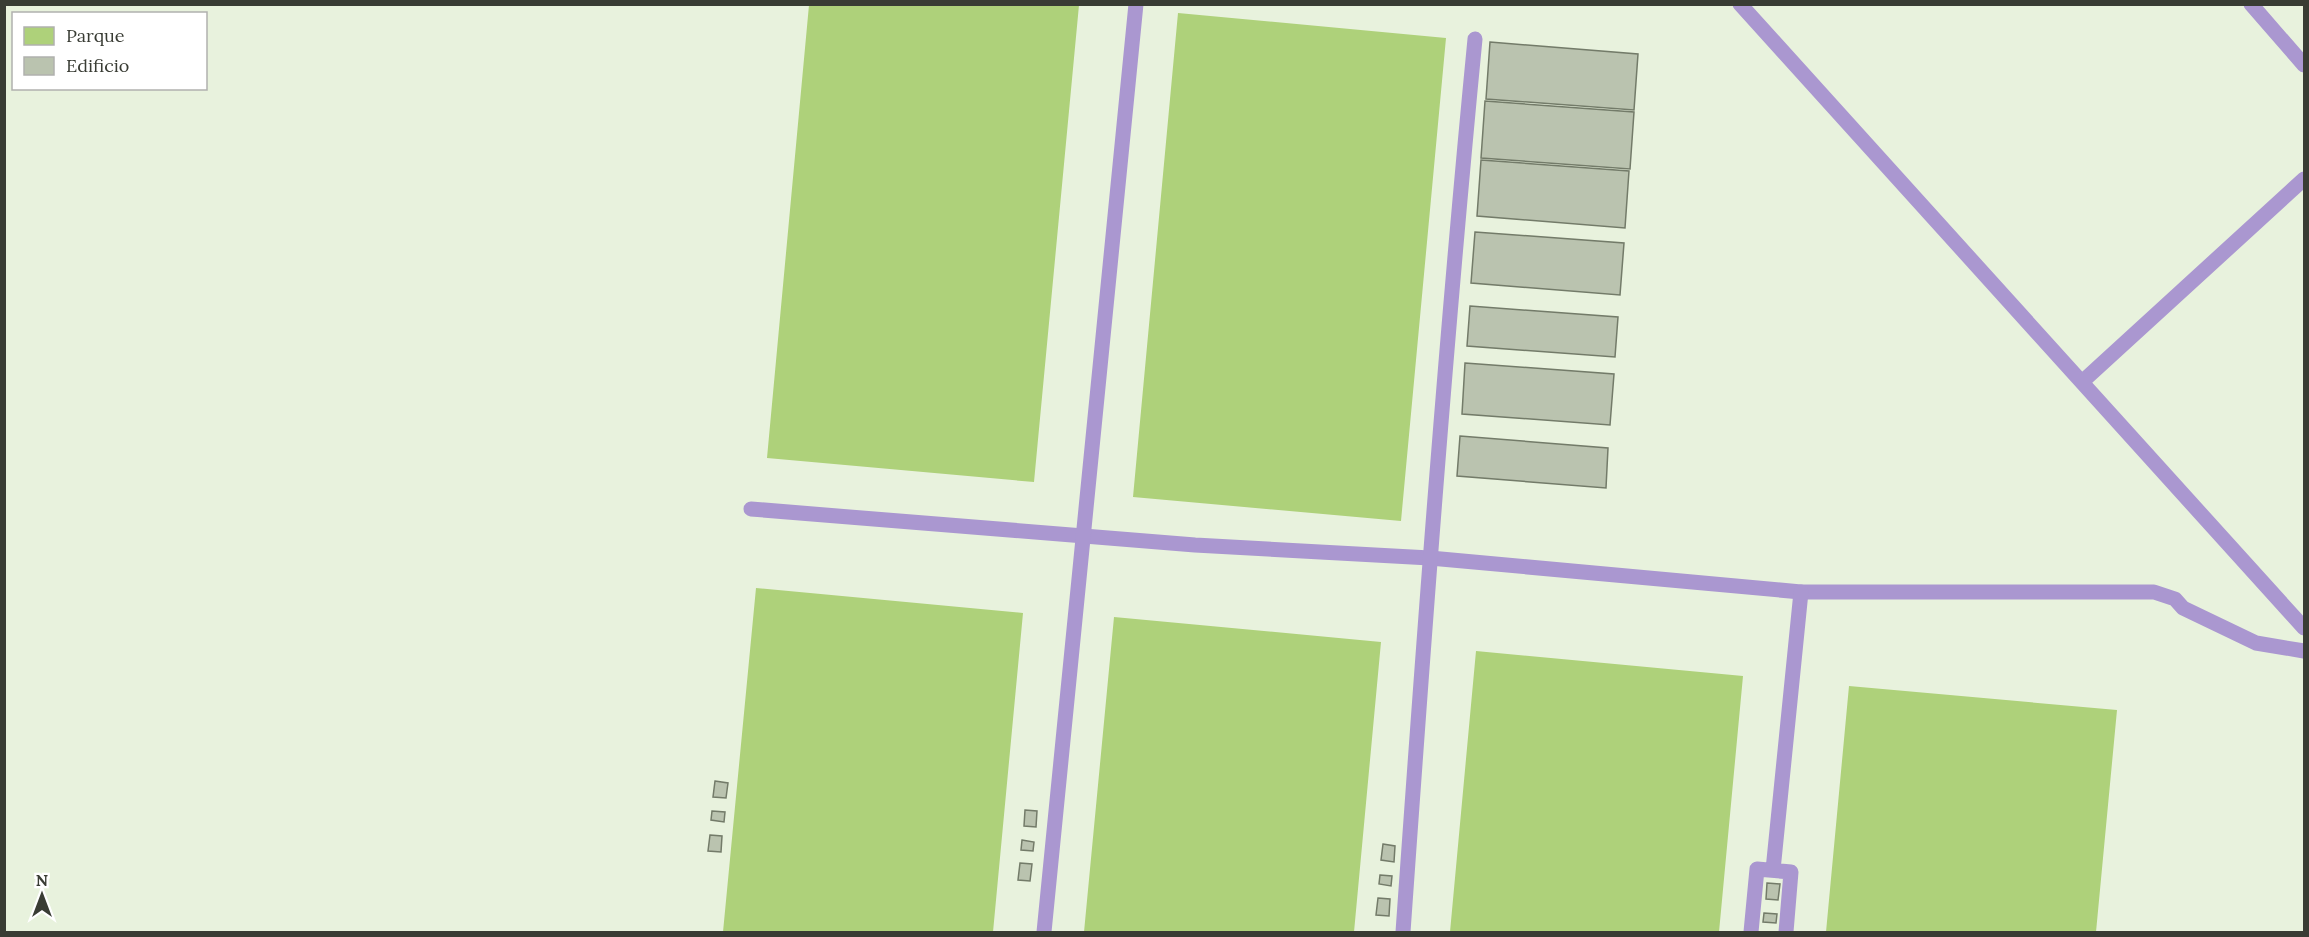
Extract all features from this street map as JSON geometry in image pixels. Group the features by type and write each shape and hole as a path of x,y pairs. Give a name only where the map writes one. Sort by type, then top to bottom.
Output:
{"street":[{"path":"1044,933 1136,4"},
{"path":"1740,4 2304,628"},
{"path":"2251,4 2304,65"},
{"path":"1403,933 1456,231 1475,39"},
{"path":"2082,382 2304,179"},
{"path":"751,509 1195,546 1430,558 1801,592 2154,592 2175,599 2183,608 2256,643 2304,651"},
{"path":"1773,870 1801,592"},
{"path":"1751,933 1757,869 1791,872 1786,933"}],"green space":[{"path":"809,5 1079,5 1034,482 767,458"},
{"path":"1178,13 1446,38 1401,521 1133,497"},
{"path":"756,588 1023,613 993,932 723,932"},
{"path":"1114,617 1381,642 1354,932 1084,932"},
{"path":"1476,651 1743,676 1719,932 1450,932"},
{"path":"1849,686 2117,710 2096,932 1826,932"}],"building":[{"path":"1490,42 1638,54 1634,110 1486,99"},
{"path":"1485,101 1634,112 1630,169 1481,158"},
{"path":"1481,160 1629,171 1625,228 1477,216"},
{"path":"1475,232 1624,243 1620,295 1471,283"},
{"path":"1470,306 1618,317 1615,357 1467,346"},
{"path":"1465,363 1614,374 1610,425 1462,414"},
{"path":"1460,436 1608,448 1606,488 1457,476"},
{"path":"715,781 728,783 726,798 713,797"},
{"path":"1025,810 1037,811 1036,827 1024,826"},
{"path":"712,811 725,812 724,822 711,820"},
{"path":"710,835 722,836 721,852 708,851"},
{"path":"1022,840 1034,842 1033,851 1021,850"},
{"path":"1383,844 1395,846 1394,862 1381,860"},
{"path":"1020,863 1032,864 1030,881 1018,880"},
{"path":"1380,875 1392,876 1391,886 1379,884"},
{"path":"1767,883 1780,884 1778,900 1766,899"},
{"path":"1378,898 1390,899 1389,916 1376,915"},
{"path":"1764,913 1777,914 1776,923 1763,922"}]}
